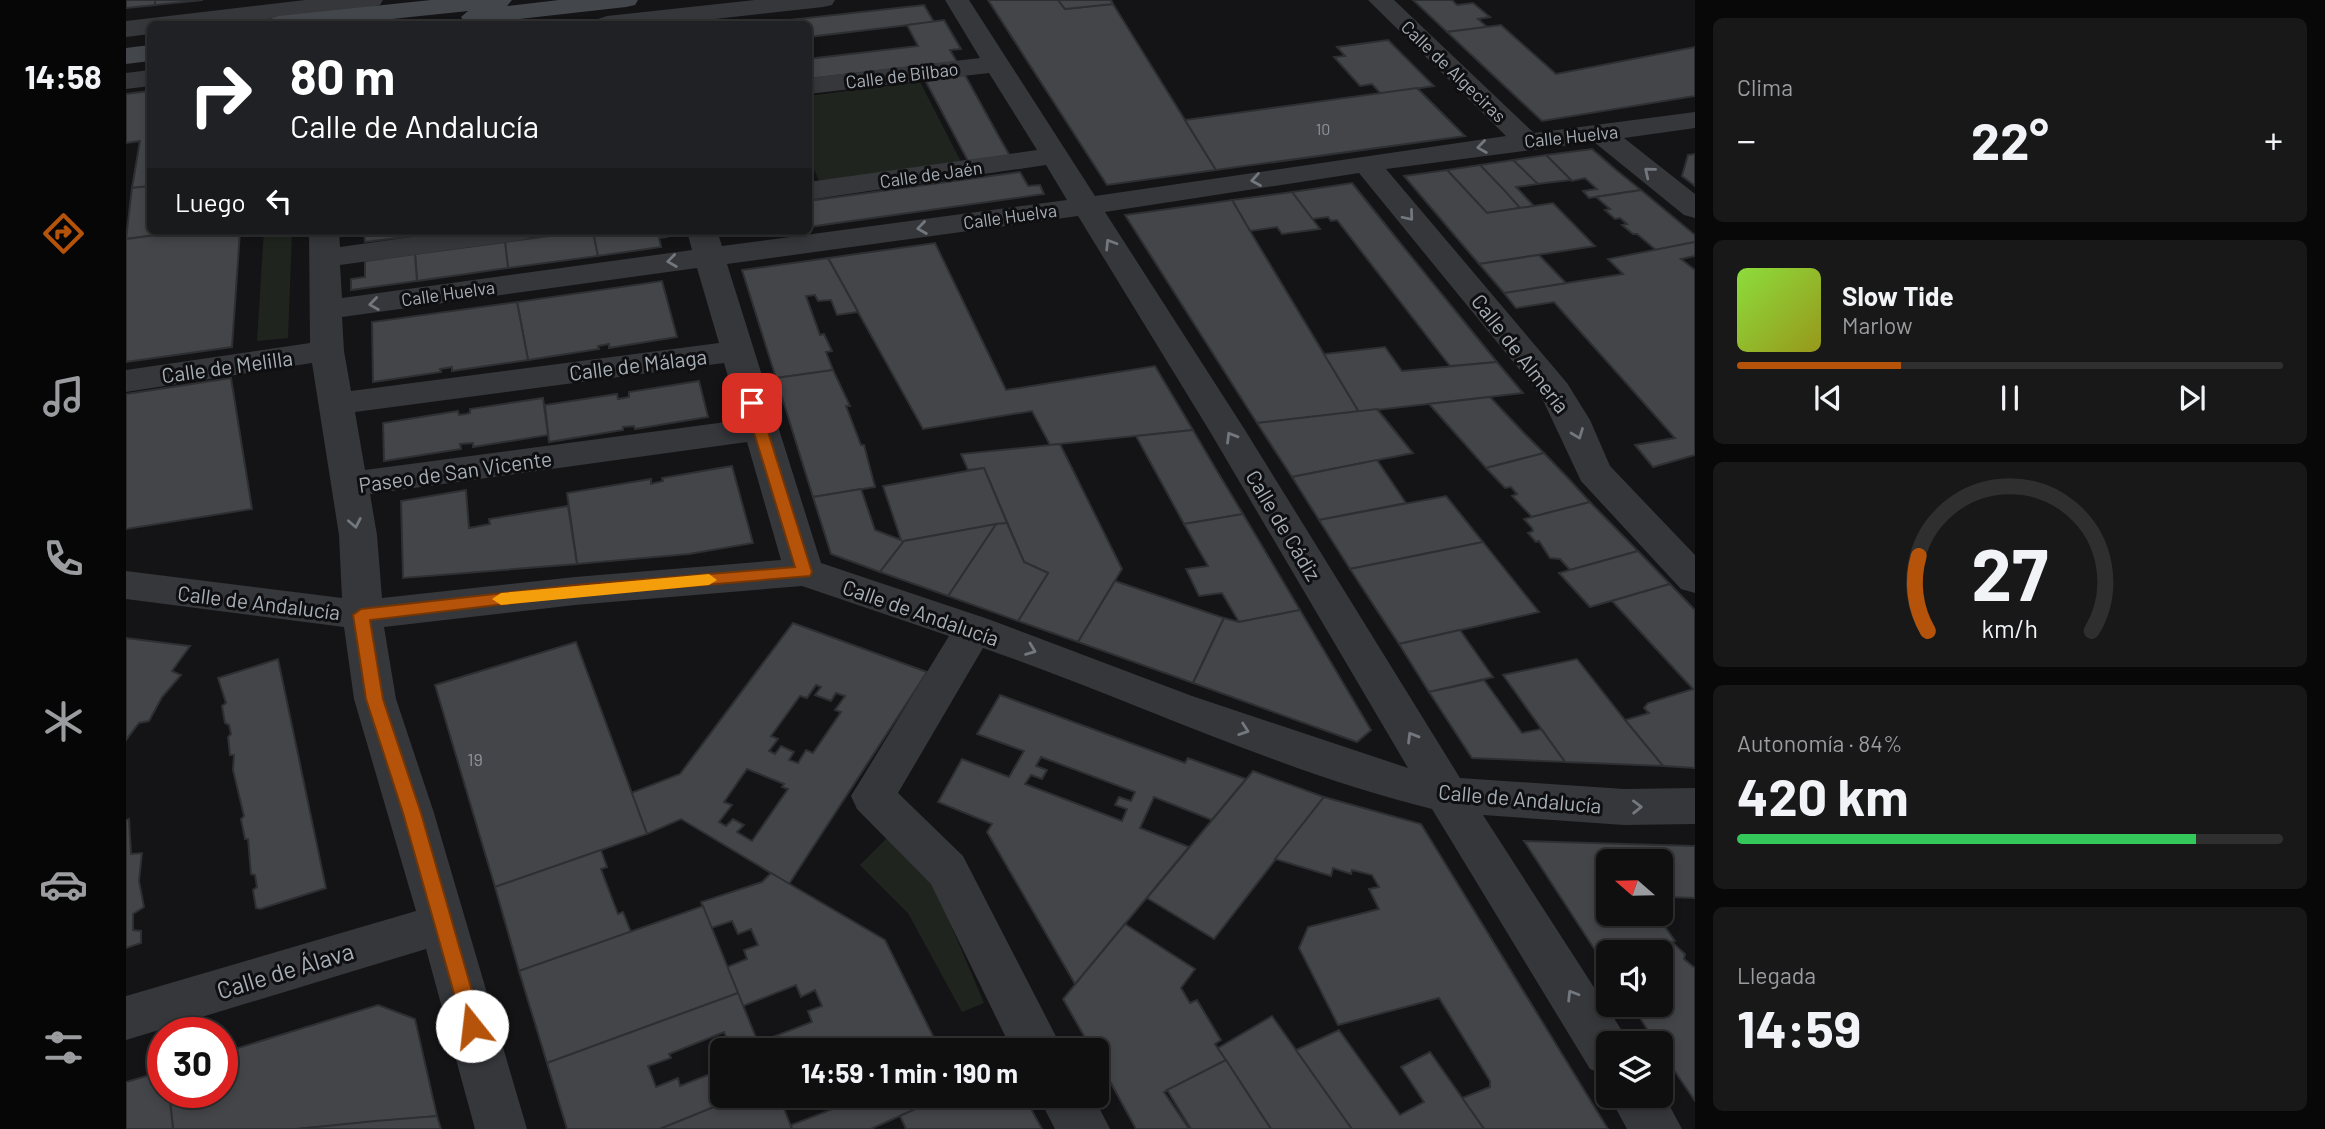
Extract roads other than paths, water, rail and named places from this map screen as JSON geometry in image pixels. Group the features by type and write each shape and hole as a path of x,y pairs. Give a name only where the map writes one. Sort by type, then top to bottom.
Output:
{"main road":[{"path":"307,21 500,0"},
{"path":"432,21 617,0 637,15"},
{"path":"126,41 147,39"},
{"path":"126,56 147,53"}],"street":[{"path":"185,21 371,0"},
{"path":"617,21 637,15 823,0"},
{"name":"Calle de Cádiz","path":"957,0 1052,156 1087,206 1227,430 1447,795 1596,1034"},
{"name":"Calle de Algeciras","path":"1380,0 1527,141"},
{"path":"126,29 147,26"},
{"name":"Calle de Bilbao","path":"812,86 996,64"},
{"path":"126,80 147,78"},
{"name":"Calle Huelva","path":"812,233 1087,206 1366,163 1695,120"},
{"path":"1602,134 1695,209"},
{"name":"Calle de Jaén","path":"812,190 1052,156"},
{"name":"Calle de Almería","path":"1366,163 1555,391 1573,420 1594,472 1695,579"},
{"path":"325,244 461,235"},
{"name":"Calle Huelva","path":"324,310 705,243 788,235"},
{"name":"Calle de Málaga","path":"705,243 804,572"},
{"name":"Paseo de San Vicente","path":"325,244 324,310 327,351 360,557 361,615 375,699 444,923 500,1129"},
{"name":"Calle de Melilla","path":"126,381 327,351"},
{"name":"Calle de Málaga","path":"336,404 737,351"},
{"name":"Paseo de San Vicente","path":"348,485 760,429"},
{"name":"Calle de Andalucía","path":"126,585 361,615 575,591 804,572 974,629 1203,716 1398,783 1447,795 1623,807 1695,806"},
{"path":"974,629 873,796 947,870 1030,1037"},
{"name":"Calle de Álava","path":"126,1018 444,923"},
{"path":"1071,1108 1084,1129"},
{"path":"1643,1108 1657,1129"}]}
